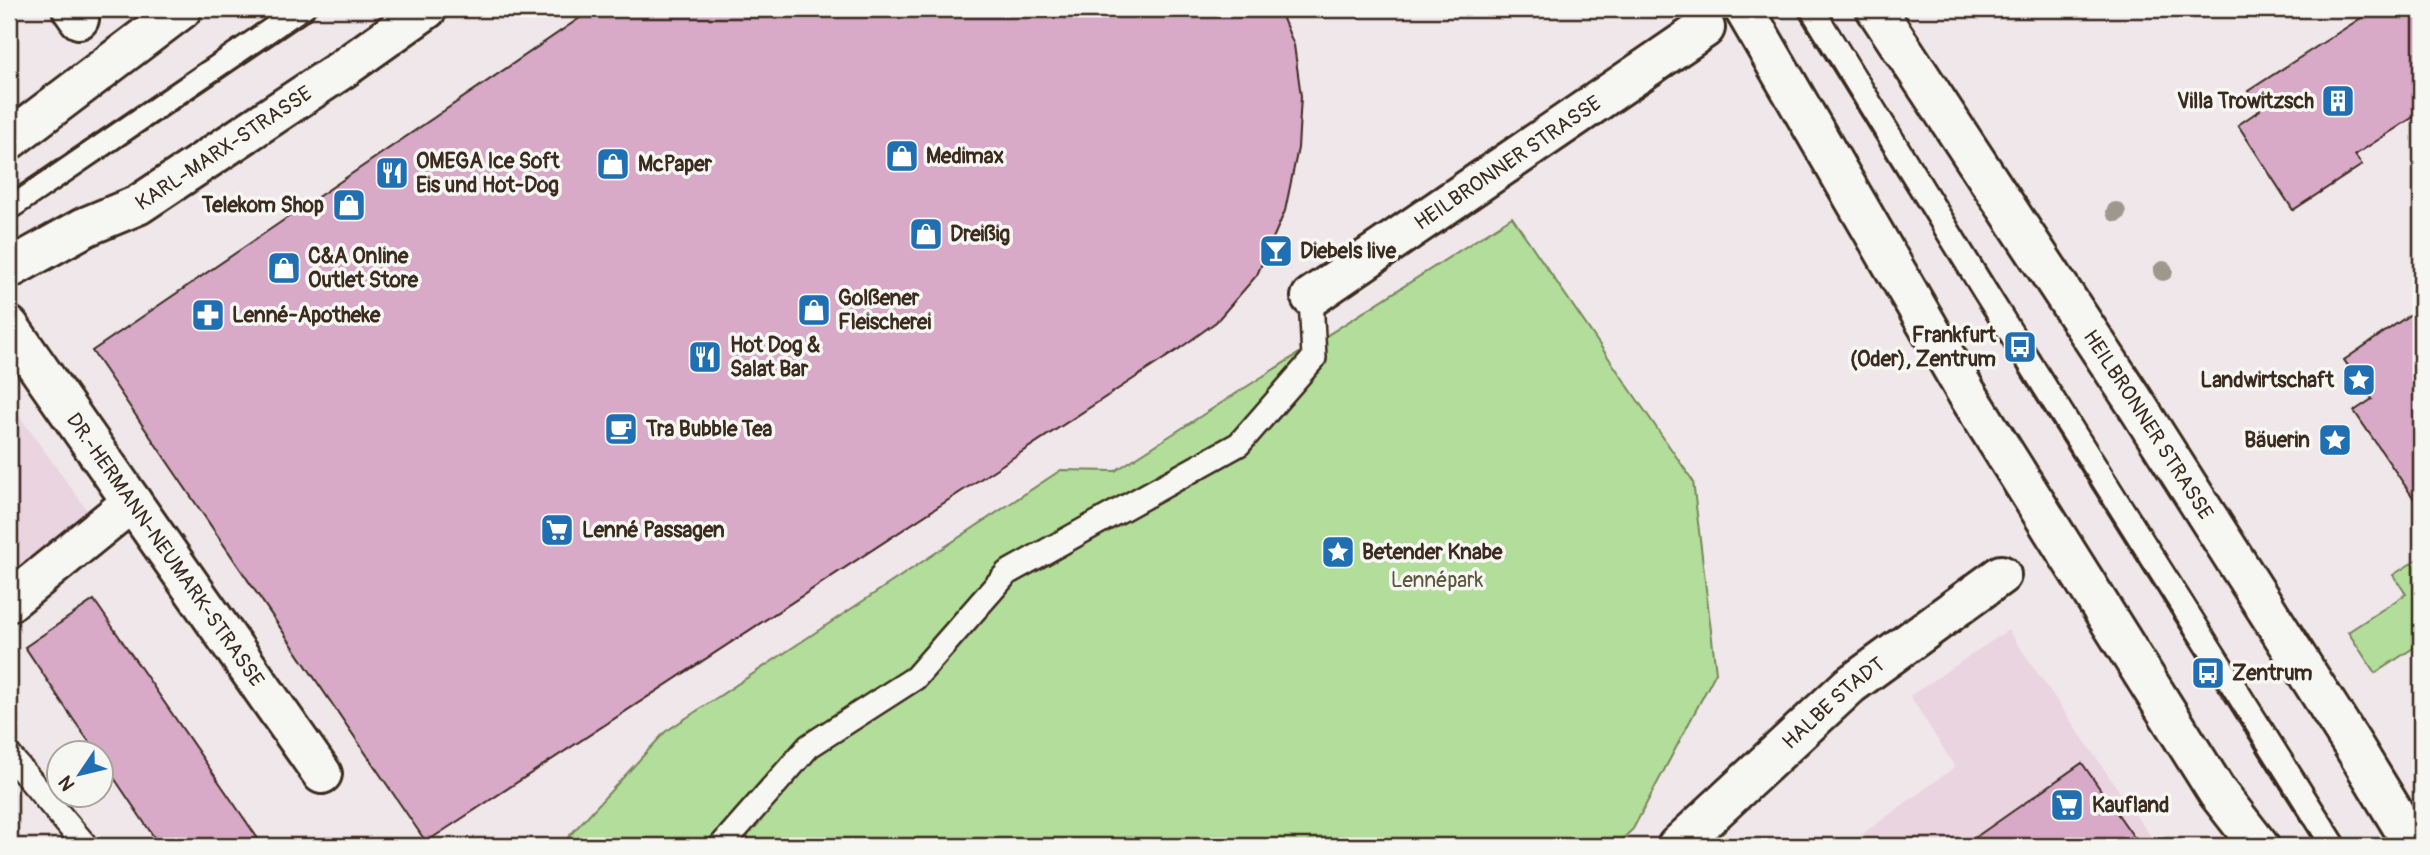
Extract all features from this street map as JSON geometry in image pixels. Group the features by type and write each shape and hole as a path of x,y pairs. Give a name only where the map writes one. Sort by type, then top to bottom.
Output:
{"street":[{"path":"9,140 182,9"},
{"name":"KARL-MARX-STRASSE","path":"9,269 85,227 138,205 341,71 427,9"},
{"path":"1744,9 1966,392 2217,792 2259,846"},
{"name":"HEILBRONNER STRASSE","path":"1877,9 2127,390 2414,846"},
{"name":"HEILBRONNER STRASSE","path":"1311,297 1704,28"},
{"name":"DR.-HERMANN-NEUMARK-STRASSE","path":"9,326 322,774"},
{"path":"9,602 132,502"},
{"name":"HALBE STADT","path":"1677,846 1850,685 2001,575"}],"lane":[{"path":"9,208 302,9"},
{"path":"1812,9 2013,336 2334,846"},
{"path":"721,846 809,746 915,678 1007,573 1239,444 1314,358 1311,297"},
{"path":"9,755 86,846"}],"shaded area":[{"path":"9,402 90,514 9,582"},
{"path":"2008,630 2157,846 1846,846 1955,767 1910,696"}],"green space":[{"name":"Lennépark","path":"1512,217 1693,481 1716,672 1633,829 1615,846 560,846 665,732 1061,470 1115,471"},
{"path":"2421,557 2421,643 2375,673 2348,632 2406,594 2393,575"}],"building":[{"name":"Lenné Passagen","path":"593,9 1279,9 1294,45 1301,96 1298,148 1285,211 1257,275 1216,322 1179,349 426,842 92,351"},
{"name":"Villa Trowitzsch","path":"2375,9 2421,9 2421,112 2355,155 2362,165 2293,210 2238,125 2260,110 2248,91"},
{"path":"2421,307 2421,509 2354,411 2372,399 2344,360"},
{"path":"94,600 263,846 160,846 116,781 116,740 88,740 25,647"},
{"name":"Kaufland","path":"2082,763 2140,846 1963,846"}],"tram line":[{"path":"9,195 280,9"},
{"path":"9,223 321,9"},
{"path":"1795,9 2317,846"},
{"path":"1827,9 2062,391 2350,846"}],"place":[{"name":"Villa Trowitzsch","path":"2338,101"},
{"name":"Medimax","path":"902,156"},
{"name":"McPaper","path":"613,164"},
{"name":"OMEGA Ice Soft Eis und Hot-Dog","path":"392,173"},
{"name":"Telekom Shop","path":"349,205"},
{"name":"Dreißig","path":"926,234"},
{"name":"Diebels live","path":"1276,251"},
{"name":"C&A Online Outlet Store","path":"284,268"},
{"name":"Golßener Fleischerei","path":"814,310"},
{"name":"Lenné-Apotheke","path":"208,315"},
{"name":"Frankfurt (Oder), Zentrum","path":"2020,347"},
{"name":"Hot Dog & Salat Bar","path":"705,357"},
{"name":"Landwirtschaft","path":"2359,380"},
{"name":"Tra Bubble Tea","path":"621,429"},
{"name":"Bäuerin","path":"2335,440"},
{"name":"Lenné Passagen","path":"557,530"},
{"name":"Betender Knabe","path":"1338,552"},
{"name":"Zentrum","path":"2208,673"},
{"name":"Kaufland","path":"2067,805"}]}
